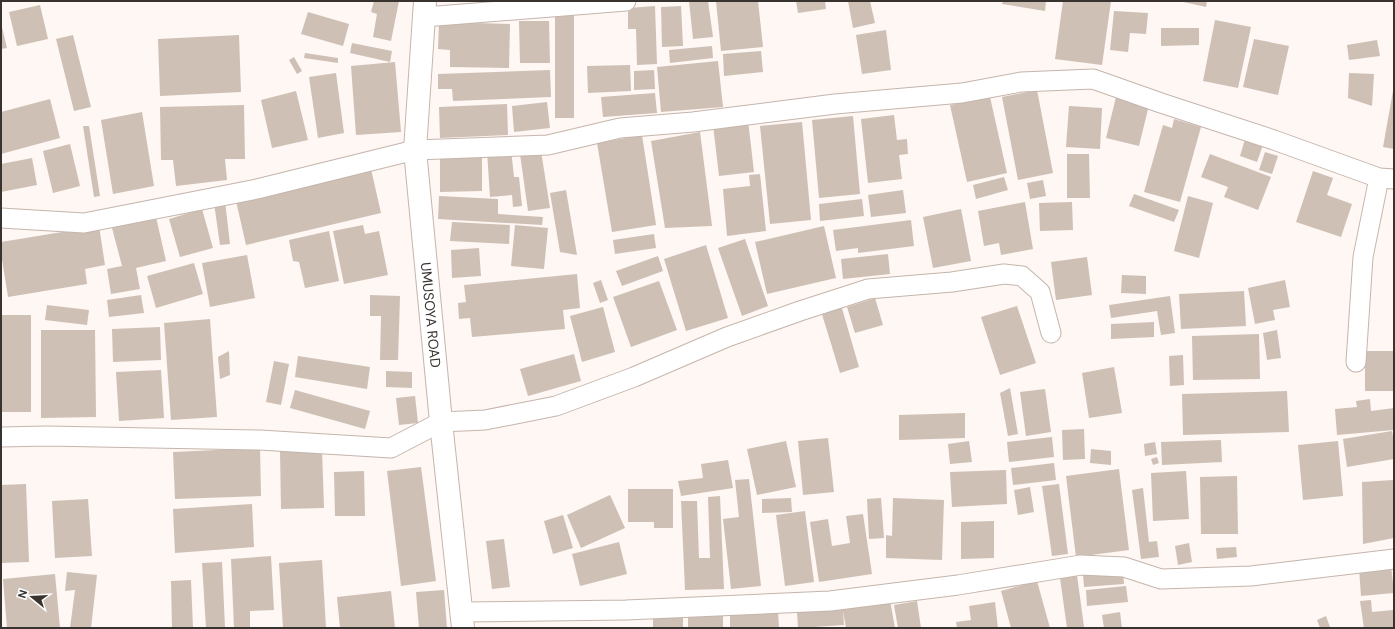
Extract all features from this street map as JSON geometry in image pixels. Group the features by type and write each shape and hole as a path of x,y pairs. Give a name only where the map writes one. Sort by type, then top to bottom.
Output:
{"main road":[{"name":"UMUSOYA ROAD","path":"424,9 415,150 462,620"}],"street":[{"path":"424,9 626,1"},
{"path":"1,218 84,223 257,189 415,150 548,145 620,128 693,122 835,104 962,93 1021,82 1093,79 1161,104 1274,140 1386,179 1363,257 1356,362"},
{"path":"1,437 54,436 260,440 391,448 441,422 485,420 556,406 634,377 734,334 800,310 868,289 952,282 1004,274 1022,276 1040,292 1051,333"},
{"path":"462,620 626,610 830,601 958,585 1081,565 1124,568 1161,579 1251,576 1394,559"}],"building":[{"path":"374,1 399,1 391,41 373,37 377,14 371,12"},
{"path":"689,1 708,1 713,37 693,39"},
{"path":"716,1 758,1 763,47 721,51"},
{"path":"796,1 825,1 826,9 798,13"},
{"path":"848,1 870,1 875,23 853,28"},
{"path":"1003,1 1046,1 1045,11 1002,4"},
{"path":"1063,1 1111,1 1102,65 1055,59"},
{"path":"1179,1 1207,1 1206,7"},
{"path":"40,5 48,39 17,46 9,12"},
{"path":"655,6 657,64 637,65 636,29 628,29 628,8"},
{"path":"681,6 683,46 662,47 661,7"},
{"path":"1114,11 1148,13 1146,34 1130,33 1128,52 1110,50"},
{"path":"308,12 349,24 343,46 301,34"},
{"path":"555,15 574,15 574,118 555,118"},
{"path":"1215,20 1251,27 1238,88 1203,81"},
{"path":"519,21 549,21 550,63 520,63"},
{"path":"439,22 510,24 509,68 450,67 450,50 438,49"},
{"path":"1,23 7,48 1,49"},
{"path":"1161,28 1199,28 1199,45 1161,46"},
{"path":"886,30 891,70 862,74 856,35"},
{"path":"73,35 91,107 74,111 56,39"},
{"path":"239,35 241,92 160,96 158,39"},
{"path":"1254,39 1289,46 1278,95 1243,87"},
{"path":"1377,40 1380,56 1349,60 1347,45"},
{"path":"352,43 392,51 390,62 350,53"},
{"path":"712,46 713,58 670,63 669,50"},
{"path":"761,51 763,72 724,76 723,54"},
{"path":"305,53 338,58 338,63 304,58"},
{"path":"294,57 302,71 297,74 289,60"},
{"path":"718,61 723,107 661,112 657,67"},
{"path":"395,62 401,132 356,135 351,66"},
{"path":"630,65 631,91 588,93 587,66"},
{"path":"550,70 551,97 453,101 452,89 438,89 438,74"},
{"path":"654,70 655,89 634,90 634,71"},
{"path":"336,73 344,133 318,138 309,77"},
{"path":"1349,73 1374,74 1372,106 1348,98"},
{"path":"1037,90 1053,173 1018,180 1002,97"},
{"path":"296,91 308,140 272,148 261,100"},
{"path":"1394,91 1394,149 1383,147"},
{"path":"655,93 657,113 603,117 601,97"},
{"path":"990,97 1007,173 967,182 950,105"},
{"path":"1116,97 1149,105 1139,146 1106,138"},
{"path":"50,99 60,138 1,154 1,112"},
{"path":"547,102 550,128 514,132 512,106"},
{"path":"507,104 508,135 440,138 439,107"},
{"path":"244,105 245,159 225,159 227,180 176,186 173,160 161,160 160,107"},
{"path":"1069,106 1102,108 1100,149 1066,147"},
{"path":"142,112 154,186 113,194 101,120"},
{"path":"894,115 897,140 907,139 908,154 899,155 902,179 868,183 861,119"},
{"path":"853,116 860,194 819,198 812,120"},
{"path":"1174,119 1201,127 1180,202 1144,192 1163,125 1172,128"},
{"path":"748,120 754,172 719,176 713,125"},
{"path":"802,122 811,220 770,224 760,126"},
{"path":"83,126 89,126 100,196 94,197"},
{"path":"700,132 712,226 665,228 651,141"},
{"path":"642,135 656,225 612,232 597,143"},
{"path":"1245,139 1263,145 1257,162 1240,156"},
{"path":"70,144 80,186 53,193 43,151"},
{"path":"511,149 514,177 519,177 522,206 513,207 512,195 490,197 487,151"},
{"path":"541,151 550,208 528,211 520,154"},
{"path":"1265,152 1278,156 1272,174 1259,170"},
{"path":"1067,154 1089,154 1090,198 1067,198"},
{"path":"1210,154 1271,177 1258,210 1224,197 1228,187 1201,177"},
{"path":"482,155 482,191 440,192 440,156"},
{"path":"32,158 37,185 1,192 1,164"},
{"path":"371,169 381,213 246,245 236,201"},
{"path":"1313,171 1333,178 1327,195 1352,204 1341,237 1296,222"},
{"path":"760,174 766,231 727,236 723,189 750,186 749,175"},
{"path":"1004,177 1008,190 976,199 973,185"},
{"path":"1043,180 1046,196 1030,199 1027,183"},
{"path":"566,190 577,255 560,252 550,193"},
{"path":"903,190 906,213 871,217 868,195"},
{"path":"1134,194 1179,210 1174,222 1129,206"},
{"path":"439,196 498,199 498,214 543,217 542,225 438,219"},
{"path":"1188,196 1213,203 1199,258 1174,251"},
{"path":"862,199 864,216 820,221 819,204"},
{"path":"225,201 230,244 220,245 214,203"},
{"path":"1025,202 1033,249 1001,255 999,243 984,246 978,211"},
{"path":"1072,202 1073,230 1040,231 1039,203"},
{"path":"202,209 213,248 180,257 169,219"},
{"path":"961,209 971,261 933,268 923,217"},
{"path":"156,217 166,261 136,268 140,289 111,294 107,269 122,266 112,228"},
{"path":"911,220 914,246 858,253 858,248 836,251 833,230"},
{"path":"452,222 510,225 509,244 450,241"},
{"path":"363,225 365,234 379,231 388,275 344,284 333,231"},
{"path":"515,225 548,228 544,269 511,266"},
{"path":"99,226 105,265 85,269 87,284 8,297 1,253 1,242"},
{"path":"824,226 836,278 767,294 755,242"},
{"path":"329,231 339,281 305,288 299,262 293,261 289,240"},
{"path":"654,234 656,248 615,254 613,240"},
{"path":"745,239 768,306 742,316 718,248"},
{"path":"706,245 728,318 686,331 664,259"},
{"path":"479,248 481,276 452,278 451,250"},
{"path":"888,254 890,274 843,279 841,259"},
{"path":"247,255 255,298 210,307 202,263"},
{"path":"658,256 663,271 622,286 616,271"},
{"path":"1087,257 1092,295 1056,300 1051,262"},
{"path":"194,263 203,294 156,308 147,276"},
{"path":"577,274 580,308 563,310 565,329 472,337 470,318 459,319 458,303 466,302 464,285"},
{"path":"1122,275 1146,276 1146,294 1121,293"},
{"path":"601,280 608,300 600,303 593,283"},
{"path":"1285,280 1290,307 1273,310 1275,320 1255,324 1248,288"},
{"path":"659,281 677,330 631,347 613,297"},
{"path":"1244,291 1246,326 1181,329 1179,294"},
{"path":"141,295 144,313 109,317 107,300"},
{"path":"370,295 400,296 398,360 380,360 381,316 370,316"},
{"path":"1170,296 1175,333 1161,335 1157,311 1111,318 1109,305"},
{"path":"875,298 883,325 855,333 847,307"},
{"path":"47,305 89,310 87,325 45,320"},
{"path":"841,305 859,367 840,373 821,311"},
{"path":"1017,306 1036,363 1000,375 981,317"},
{"path":"603,307 615,352 582,362 570,316"},
{"path":"2,315 31,315 31,412 1,412"},
{"path":"210,319 217,417 171,420 164,323"},
{"path":"1154,322 1154,337 1111,339 1111,324"},
{"path":"160,327 161,360 113,362 112,329"},
{"path":"41,330 95,330 96,417 41,418"},
{"path":"1277,330 1281,358 1267,360 1263,333"},
{"path":"1259,334 1260,379 1193,380 1192,336"},
{"path":"229,351 230,375 220,379 218,357"},
{"path":"1365,351 1393,351 1393,391 1365,391"},
{"path":"574,354 581,381 528,396 520,369"},
{"path":"1183,355 1184,385 1170,386 1169,356"},
{"path":"298,356 370,367 367,389 295,377"},
{"path":"274,361 289,364 281,405 266,402"},
{"path":"1114,367 1122,413 1089,418 1082,373"},
{"path":"161,370 164,418 119,421 116,372"},
{"path":"386,371 412,372 412,388 386,387"},
{"path":"1010,388 1018,434 1008,436 1000,393"},
{"path":"1045,389 1051,432 1026,436 1020,392"},
{"path":"295,390 370,411 365,429 290,408"},
{"path":"1287,391 1289,432 1183,435 1182,394"},
{"path":"415,396 418,423 399,425 396,398"},
{"path":"1370,399 1371,411 1394,408 1394,430 1337,435 1335,409 1357,407 1356,401"},
{"path":"965,413 965,438 899,440 899,415"},
{"path":"1084,429 1085,459 1063,460 1062,430"},
{"path":"1392,431 1394,459 1347,467 1343,439"},
{"path":"1052,437 1054,457 1009,462 1007,442"},
{"path":"828,438 834,492 803,495 798,441"},
{"path":"1221,440 1222,462 1162,465 1161,442"},
{"path":"786,441 796,487 757,495 747,449"},
{"path":"969,441 972,462 950,464 948,444"},
{"path":"1338,441 1343,496 1303,500 1298,445"},
{"path":"1155,442 1157,454 1145,456 1144,444"},
{"path":"260,448 261,496 175,499 173,452"},
{"path":"322,449 324,508 281,509 280,450"},
{"path":"1091,449 1111,451 1111,465 1090,463"},
{"path":"1157,457 1159,463 1153,465 1151,459"},
{"path":"728,460 733,488 681,496 678,481 703,478 701,464"},
{"path":"1054,463 1056,480 1013,485 1011,468"},
{"path":"421,467 436,581 401,586 387,471"},
{"path":"1119,469 1129,550 1076,557 1066,476"},
{"path":"1006,470 1007,504 952,507 950,472"},
{"path":"364,471 365,516 335,516 334,472"},
{"path":"1186,471 1189,519 1153,521 1151,473"},
{"path":"1237,476 1238,534 1201,534 1200,477"},
{"path":"749,479 761,586 731,589 723,519 739,517 735,480"},
{"path":"1393,480 1394,538 1363,544 1362,482"},
{"path":"26,484 29,562 1,563 1,485"},
{"path":"1059,484 1068,554 1052,556 1042,486"},
{"path":"1030,487 1034,512 1018,515 1014,490"},
{"path":"1143,488 1149,542 1157,541 1159,557 1141,559 1132,490"},
{"path":"628,489 673,489 673,528 654,528 654,522 628,522"},
{"path":"610,495 625,528 581,548 567,515"},
{"path":"720,496 724,589 685,590 681,501 697,501 699,558 710,558 708,497"},
{"path":"791,498 792,512 762,513 762,499"},
{"path":"881,498 884,538 869,539 867,499"},
{"path":"893,498 944,500 942,560 886,558 886,535 892,536"},
{"path":"88,499 92,556 55,558 52,501"},
{"path":"252,504 254,547 175,553 173,509"},
{"path":"805,511 814,582 785,586 776,515"},
{"path":"863,514 872,574 819,582 810,522 828,519 832,546 850,543 846,516"},
{"path":"563,515 573,548 553,554 544,521"},
{"path":"994,521 994,558 961,559 961,522"},
{"path":"504,539 510,587 492,589 486,541"},
{"path":"619,542 627,574 580,586 572,554"},
{"path":"1189,543 1192,562 1178,565 1175,546"},
{"path":"1236,547 1237,557 1217,559 1216,548"},
{"path":"271,556 274,610 250,611 250,628 234,628 231,559"},
{"path":"322,560 326,628 283,628 279,563"},
{"path":"222,562 225,628 206,628 202,563"},
{"path":"1391,565 1394,593 1361,596 1359,568"},
{"path":"1123,571 1124,584 1084,587 1083,574"},
{"path":"67,572 97,575 91,628 70,628 75,590 65,591"},
{"path":"55,574 60,628 7,628 3,579"},
{"path":"1077,575 1084,627 1067,628 1060,578"},
{"path":"191,580 193,628 172,628 171,581"},
{"path":"1037,581 1050,628 1011,628 1001,591"},
{"path":"1126,586 1128,602 1087,606 1086,590"},
{"path":"444,590 447,628 419,628 416,592"},
{"path":"391,591 395,628 340,628 337,597"},
{"path":"890,600 895,628 846,628 843,611 844,625 798,628 797,612 843,609"},
{"path":"1371,600 1372,612 1393,610 1394,628 1364,628 1360,601"},
{"path":"917,601 921,628 898,628 894,605"},
{"path":"995,602 998,628 957,628 956,622 971,620 969,606"},
{"path":"778,611 779,628 730,628 730,613"},
{"path":"1120,612 1122,628 1104,628 1102,615"},
{"path":"683,615 683,628 653,628 653,616"},
{"path":"688,616 723,616 723,628 688,628"},
{"path":"1326,616 1330,627 1320,628 1317,620"}]}
